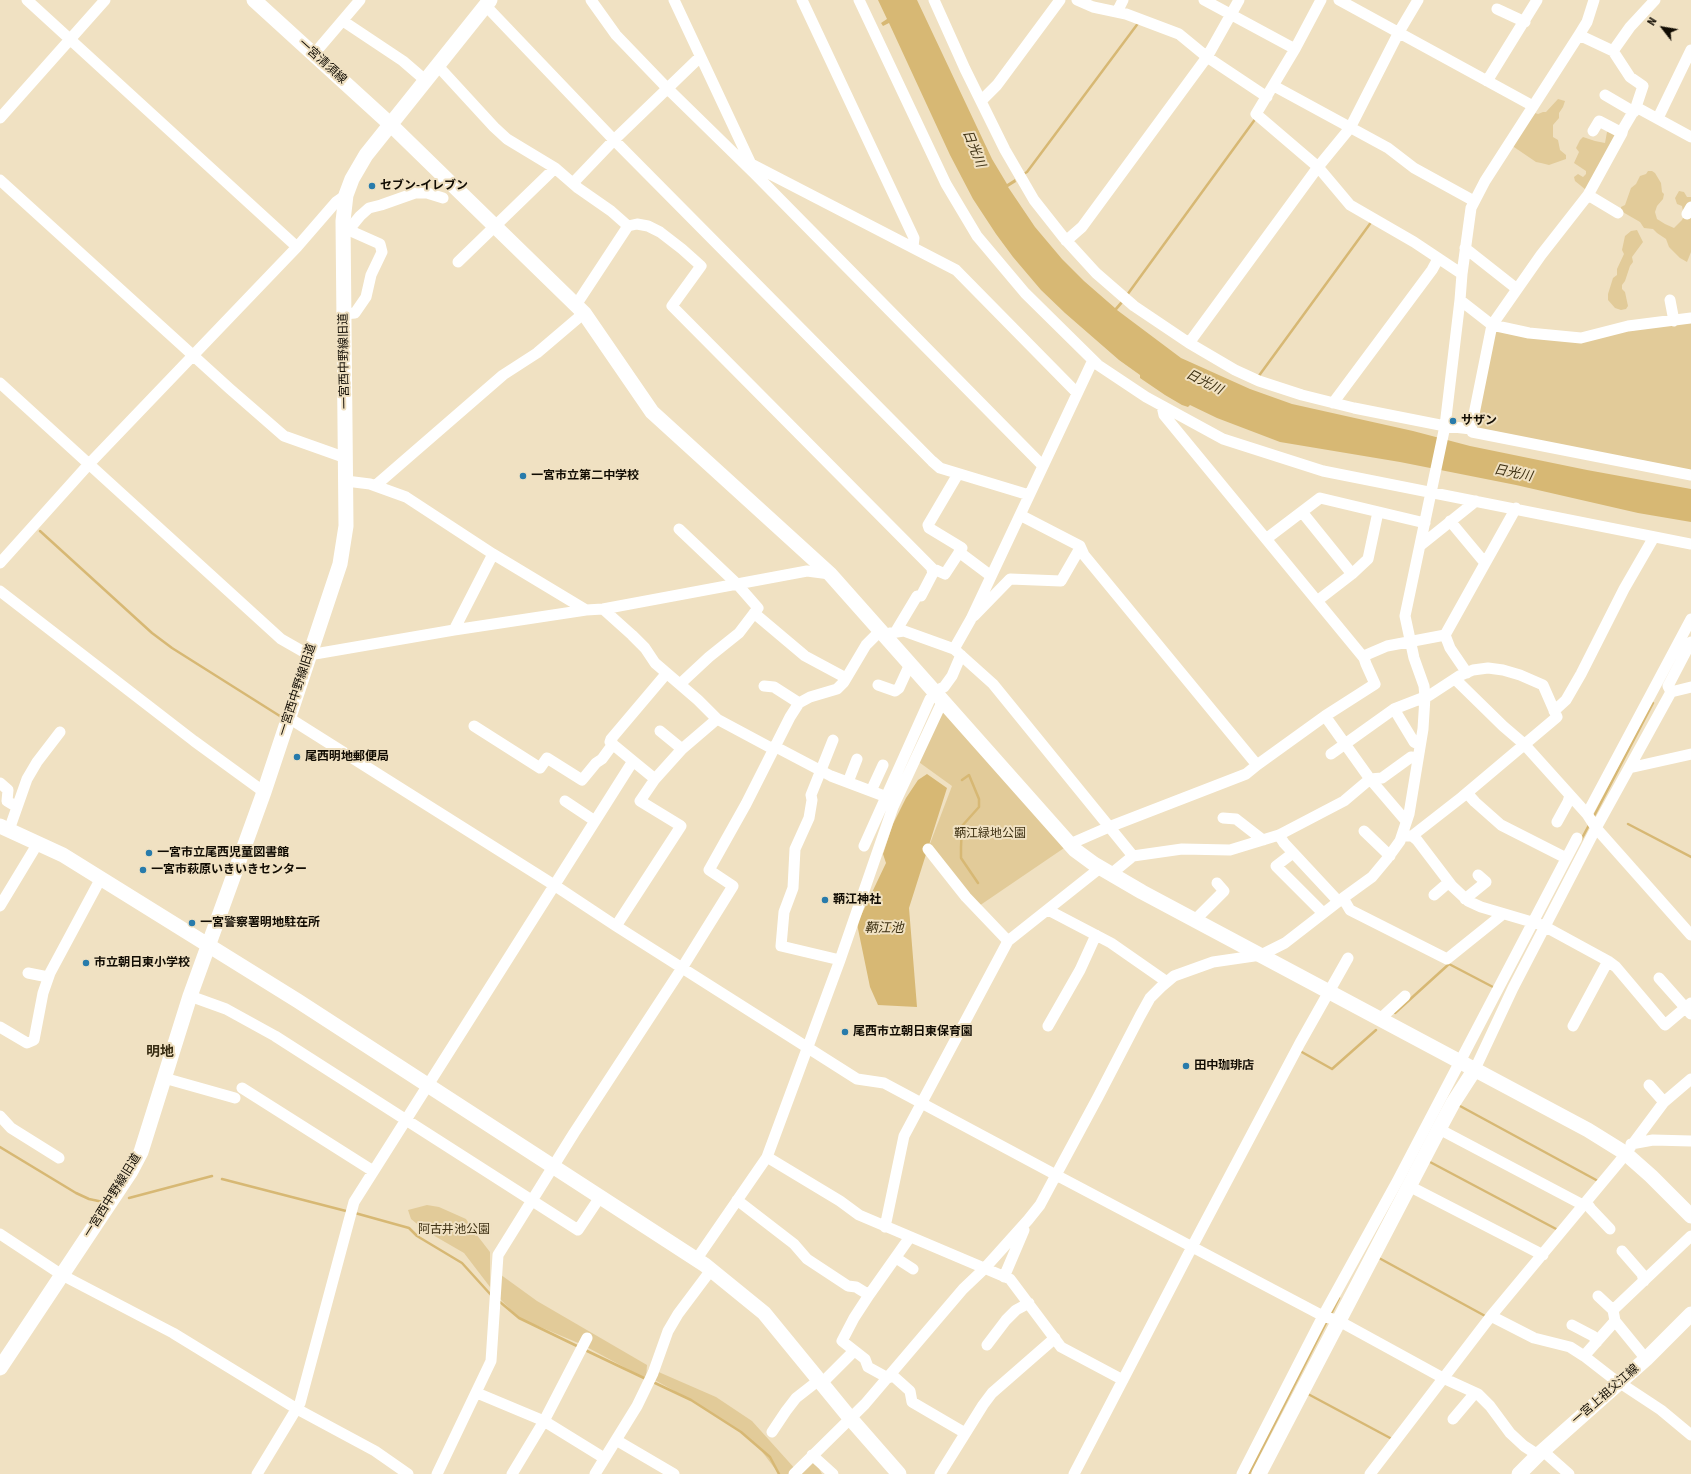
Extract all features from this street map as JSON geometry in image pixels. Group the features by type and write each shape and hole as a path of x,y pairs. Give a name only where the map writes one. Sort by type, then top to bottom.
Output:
{"street":[{"path":"27,0 297,247"},
{"path":"0,118 105,0"},
{"name":"一宮清須線","path":"254,0 390,124 580,309 652,412 830,574 887,632 936,697 1075,850 1105,871 1195,920 1588,1130 1628,1148 1651,1176 1691,1216"},
{"path":"314,54 360,0"},
{"path":"591,0 616,35 667,88 749,166 1042,465"},
{"path":"674,0 749,166 913,247 956,270 1077,393"},
{"path":"802,0 914,238 913,247"},
{"path":"859,0 946,184 977,236 1025,293 1093,360 1146,397 1223,439 1323,471 1516,508 1691,544"},
{"path":"934,0 1005,150 1034,200 1066,241 1096,273 1134,306 1189,343 1235,370 1259,381 1333,403 1445,426 1471,429 1472,432 1691,475"},
{"path":"981,101 997,85 1060,0"},
{"path":"1077,0 1093,7 1117,12 1155,24 1179,34 1207,57 1267,97"},
{"path":"1117,12 1123,0"},
{"path":"1204,0 1295,49"},
{"path":"1066,241 1082,227 1207,57 1239,0"},
{"path":"1321,0 1274,86 1256,114 1318,167 1350,205 1414,242 1462,274"},
{"path":"1339,0 1533,106"},
{"path":"1189,343 1318,167 1350,128 1399,32 1418,0"},
{"path":"1487,81 1537,0"},
{"path":"1407,836 1406,821 1423,729 1425,697 1424,686 1414,658 1405,616 1426,523 1445,426 1465,248 1471,208 1485,181 1587,22 1594,0"},
{"path":"1613,50 1630,27 1655,0"},
{"path":"488,3 614,140 932,461 940,468 1029,496"},
{"name":"一宮西中野線旧道","path":"0,1368 131,1172 141,1152 190,996 264,792 308,655 340,564 346,526 344,228 346,195 352,179 366,155 488,3"},
{"path":"1497,8 1524,22"},
{"path":"343,21 403,61 425,80"},
{"path":"1471,429 1492,325 1541,255 1588,195 1635,109 1643,86 1630,77 1613,50 1579,35"},
{"path":"1658,118 1691,50"},
{"path":"573,182 700,57"},
{"path":"437,65 507,139 555,168 573,182 578,188 611,211 628,226"},
{"path":"1274,86 1388,148 1414,168 1474,201"},
{"path":"1604,95 1658,118 1691,137"},
{"path":"1593,131 1599,121 1622,133"},
{"path":"458,262 555,168"},
{"path":"0,180 192,356 284,436 346,458"},
{"path":"344,228 351,227 369,208 415,193 426,193 443,198"},
{"path":"0,563 89,464 297,247 336,202 346,195"},
{"path":"1588,195 1618,213"},
{"path":"375,486 503,375 537,352 580,309 628,226 637,224 648,226 660,232 701,266 672,306 932,570 945,574 962,548 929,528 928,525 958,474"},
{"path":"344,228 380,244 382,252 371,275 366,297 355,313 344,314"},
{"path":"1465,248 1517,289"},
{"path":"1333,403 1432,270 1438,259"},
{"path":"1460,300 1492,325 1529,333 1581,338 1628,326 1691,318"},
{"path":"1670,300 1674,321"},
{"path":"696,1260 767,1157 840,960 892,798 936,697 952,676 957,652 971,619 1042,465 1093,360"},
{"path":"0,383 281,640 308,655 454,630 586,610 603,609 807,571 830,574"},
{"path":"1070,844 1109,827 1246,774 1325,716 1375,684 1364,658 1164,415 1162,406"},
{"path":"346,481 375,486 406,497 493,554 586,610"},
{"path":"1266,539 1320,498 1426,523"},
{"path":"1421,545 1476,501"},
{"path":"1445,635 1516,508"},
{"path":"1302,512 1352,574"},
{"path":"1317,601 1352,574 1368,559 1378,512"},
{"path":"1020,514 1080,548 1084,555 1257,765"},
{"path":"1450,521 1485,563"},
{"path":"679,528 737,584 758,608 732,640 709,657 680,684"},
{"path":"1554,711 1566,700 1581,674 1624,589 1654,537"},
{"path":"959,552 992,573 1010,579 1061,581 1080,548"},
{"path":"454,630 493,554"},
{"path":"437,1474 492,1361 498,1255 553,1166 682,968 733,886 709,870 746,804 790,716 799,703 810,697 837,689 846,678 866,645 887,632 917,596 921,596 933,573 932,570"},
{"path":"971,619 1010,579"},
{"path":"0,591 194,741 264,792"},
{"path":"603,609 645,648 655,663 666,674 680,684 717,719 820,770 892,798"},
{"path":"754,613 805,656 846,678"},
{"path":"1587,814 1691,619"},
{"path":"887,632 904,631 957,652 993,684 1133,856"},
{"path":"1364,658 1366,655 1387,646 1445,635"},
{"path":"1445,635 1450,648 1467,673"},
{"path":"1671,692 1668,686 1691,642"},
{"path":"878,685 894,691 899,688 910,664"},
{"path":"794,1474 890,1376 963,1289 984,1269 1040,1205 1150,998 1174,976 1213,962 1261,955 1285,943 1341,899 1372,877 1407,836 1467,793 1557,717 1543,685 1520,675 1503,670 1488,668 1467,673 1425,697 1394,709 1330,754"},
{"path":"656,779 610,742 666,674"},
{"path":"1455,679 1481,710 1524,744 1587,814 1596,828 1691,935"},
{"path":"764,686 774,687 799,703"},
{"path":"1259,1474 1453,1103 1475,1069 1512,988 1545,928 1596,828 1671,692 1691,686"},
{"path":"1394,709 1414,742 1420,745"},
{"path":"1325,716 1370,779 1406,821"},
{"path":"289,718 554,884 616,926 857,1079 884,1083 1192,1247 1324,1316 1339,1321 1443,1378 1475,1393 1490,1406 1510,1433 1524,1446 1540,1453 1569,1474"},
{"path":"616,926 681,826 640,801 656,779 682,749 717,719"},
{"path":"474,726 540,768 547,758 562,768 563,766 582,780 596,763 602,759 613,744"},
{"path":"660,731 682,749"},
{"path":"60,732 37,762 27,779 17,807 4,828 63,855 298,1001 711,1270 764,1313 850,1418 899,1474"},
{"path":"834,740 820,770 811,795 812,800 809,818 795,849 793,888 784,912 781,946 840,960"},
{"path":"1629,768 1691,754"},
{"path":"885,1227 904,1136 1008,941 1048,910 1105,871 1133,856 1182,849 1230,850 1280,835 1344,801 1370,779 1382,778 1410,757 1417,758"},
{"path":"848,782 857,759"},
{"path":"257,1474 300,1403 354,1202 405,1119 633,761"},
{"path":"871,791 883,765"},
{"path":"0,783 8,790 7,801 17,807"},
{"path":"1467,793 1501,825 1566,858"},
{"path":"1557,822 1570,795"},
{"path":"864,846 892,798"},
{"path":"565,801 595,821"},
{"path":"1223,818 1236,819 1263,840"},
{"path":"1364,831 1390,856"},
{"path":"1280,835 1284,843 1293,853 1341,899 1350,910 1447,959 1503,914"},
{"path":"1407,836 1417,840 1430,855 1449,882 1465,899 1481,907 1542,925 1545,928 1608,960 1616,967 1665,1025 1689,1008 1659,978"},
{"path":"1242,1474 1577,838"},
{"path":"0,906 4,890 38,843"},
{"path":"928,849 966,897 1008,941"},
{"path":"1293,853 1276,866 1324,913"},
{"path":"1465,899 1486,882 1478,875"},
{"path":"0,1027 27,1043 34,1040 43,993 48,977 101,878"},
{"path":"1434,895 1449,882"},
{"path":"1195,920 1224,892 1217,883"},
{"path":"1048,910 1130,955 1167,982"},
{"path":"1048,1026 1080,970 1096,935"},
{"path":"1074,1474 1192,1247 1348,958"},
{"path":"1574,1026 1608,960"},
{"path":"28,973 48,977"},
{"path":"190,996 226,1009 275,1036 578,1230 600,1197"},
{"path":"1380,1019 1405,996"},
{"path":"164,1078 235,1098"},
{"path":"1370,1474 1491,1316 1543,1255 1664,1102 1691,1079"},
{"path":"1648,1085 1664,1102"},
{"path":"242,1088 373,1171"},
{"path":"0,1132 3,1119"},
{"path":"3,1119 11,1128 59,1158"},
{"path":"1439,1130 1584,1203 1610,1229"},
{"path":"1628,1148 1653,1140 1691,1141"},
{"path":"767,1157 840,1201 859,1215 1010,1279 1061,1347 1123,1380"},
{"path":"1409,1186 1543,1255"},
{"path":"737,1200 794,1244 807,1259 848,1286 856,1287 869,1295"},
{"path":"1004,1277 1028,1220"},
{"path":"0,1234 62,1275 173,1333 297,1409 369,1448 408,1474"},
{"path":"1613,1310 1691,1236"},
{"path":"910,1237 869,1295 854,1318 842,1341 865,1359 868,1367 890,1376 910,1391 912,1402 965,1433"},
{"path":"1622,1251 1642,1274 1644,1280"},
{"path":"896,1258 913,1269"},
{"path":"595,1474 637,1406 678,1314 711,1270"},
{"path":"1598,1296 1613,1310 1615,1321 1646,1359"},
{"path":"987,1345 1006,1320 1016,1310 1029,1303"},
{"name":"一宮上祖父江線","path":"1519,1474 1540,1453 1646,1359 1691,1314"},
{"path":"1491,1316 1534,1338 1570,1347 1661,1410 1691,1435"},
{"path":"1584,1356 1615,1321"},
{"path":"1572,1325 1593,1336 1597,1342"},
{"path":"512,1474 544,1421 587,1338"},
{"path":"940,1474 992,1393 1055,1338"},
{"path":"772,1432 796,1398 820,1382 854,1351"},
{"path":"477,1393 544,1421 604,1458"},
{"path":"1453,1419 1475,1393"},
{"path":"616,1440 674,1474"},
{"path":"812,1455 822,1474"},
{"path":"812,1455 833,1474"}],"green space":[{"path":"1558,99 1565,101 1559,113 1559,118 1553,125 1553,137 1558,140 1560,150 1566,155 1566,159 1549,165 1536,162 1511,145 1535,113 1538,114 1546,112"},
{"path":"1611,130 1617,134 1586,190 1575,181 1574,177 1578,174 1583,177 1586,174 1586,171 1574,163 1579,152 1576,148 1583,137 1605,143 1607,132"},
{"path":"1648,171 1655,173 1661,183 1662,192 1664,194 1663,199 1657,206 1655,212 1657,219 1665,224 1674,228 1684,216 1682,206 1677,204 1675,198 1679,191 1684,192 1687,197 1691,197 1691,252 1687,262 1680,258 1669,247 1666,239 1653,229 1644,228 1640,222 1621,211 1621,207 1625,205 1631,188 1636,184 1640,176 1646,174"},
{"path":"1637,230 1643,242 1632,257 1633,262 1622,285 1628,306 1626,309 1621,310 1615,308 1608,300 1608,294 1613,278 1617,275 1617,269 1624,254 1622,250 1625,236 1631,231"},
{"path":"1691,321 1691,472 1476,428 1494,329 1525,337 1629,331"},
{"name":"鞆江緑地公園","path":"943,700 1070,844 976,908 928,849 952,786 916,760"},
{"name":"阿古井池公園","path":"427,1205 439,1207 466,1219 490,1252 490,1287 464,1253 426,1231 411,1219 408,1210"},
{"name":"阿古井池公園","path":"497,1272 537,1301 647,1365 646,1379 583,1345 519,1318 495,1294"},
{"path":"654,1370 716,1397 752,1421 797,1471 812,1455 822,1474 779,1474 760,1449 741,1432 691,1400 651,1378"}],"water":[{"name":"日光川","path":"878,0 917,0 992,159 1007,184 1015,179 1016,182 1008,187 1035,227 1062,259 1084,281 1115,308 1121,301 1123,303 1117,310 1181,358 1250,389 1292,404 1413,431 1470,446 1587,470 1691,489 1691,522 1638,513 1516,485 1400,462 1280,442 1217,418 1190,405 1188,407 1182,405 1165,395 1140,378 1140,375 1119,360 1065,313 1041,290 996,234 973,199 950,155 889,23 883,26 881,23 887,19"},
{"name":"鞆江池","path":"927,774 947,788 909,908 917,1007 878,1005 870,987 857,924 886,863 883,854 893,824 906,798 918,780"}],"waterway":[{"path":"1022,175 1027,172 1139,22"},
{"path":"1127,295 1256,118"},
{"path":"1258,377 1372,221"},
{"path":"40,531 152,633 172,648 283,718"},
{"path":"1594,816 1653,703"},
{"path":"962,780 969,775 979,799 979,807 962,826 961,847 961,858 978,883"},
{"path":"1628,824 1691,857"},
{"path":"1581,840 1589,825"},
{"path":"1395,1013 1449,964 1493,987"},
{"path":"1300,1051 1332,1069 1376,1030"},
{"path":"1460,1106 1598,1181"},
{"path":"0,1147 76,1193 89,1199 103,1202"},
{"path":"1430,1162 1558,1230"},
{"path":"129,1198 212,1176"},
{"path":"222,1179 346,1211"},
{"path":"355,1213 409,1228 417,1236 462,1263 491,1295"},
{"path":"1379,1258 1487,1317"},
{"path":"1331,1314 1339,1298"},
{"path":"500,1302 519,1318 579,1347"},
{"path":"1249,1474 1327,1321"},
{"path":"585,1350 646,1379"},
{"path":"655,1383 691,1400 741,1432 770,1457 779,1474"},
{"path":"1308,1394 1392,1439"}],"place":[{"name":"セブン-イレブン","path":"372,186"},
{"name":"サザン","path":"1453,421"},
{"name":"一宮市立第二中学校","path":"523,476"},
{"name":"尾西明地郵便局","path":"297,757"},
{"name":"一宮市立尾西児童図書館","path":"149,853"},
{"name":"一宮市萩原いきいきセンター","path":"143,870"},
{"name":"鞆江神社","path":"825,900"},
{"name":"一宮警察署明地駐在所","path":"192,923"},
{"name":"市立朝日東小学校","path":"86,963"},
{"name":"尾西市立朝日東保育園","path":"845,1032"},
{"name":"田中珈琲店","path":"1186,1066"}],"district":[{"name":"明地","path":"160,1053"}]}
